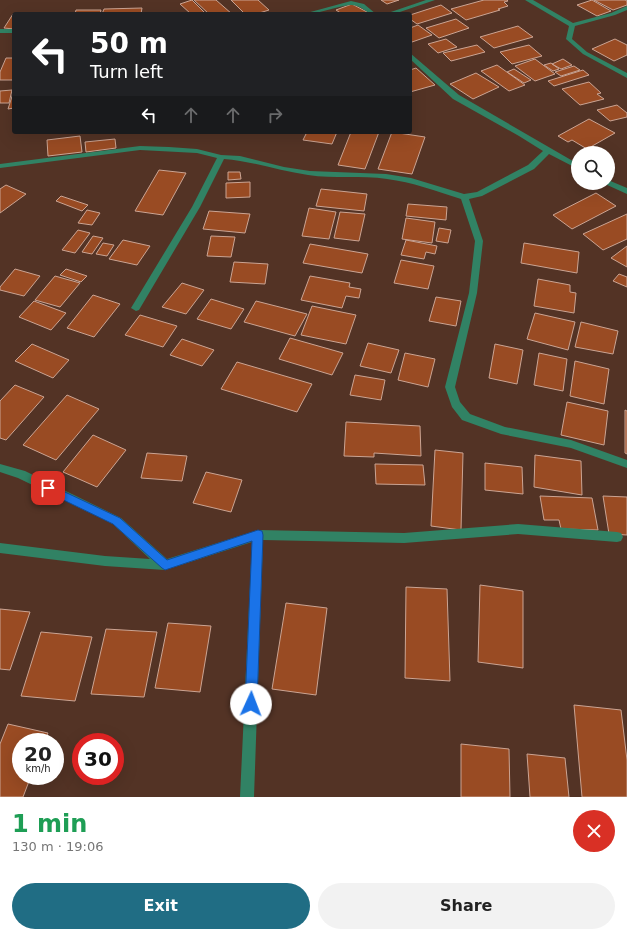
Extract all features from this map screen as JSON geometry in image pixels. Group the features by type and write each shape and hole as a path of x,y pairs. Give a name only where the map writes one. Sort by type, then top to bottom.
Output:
{"street":[{"path":"394,12 432,0"},
{"path":"528,0 572,25 613,14 627,8"},
{"path":"314,12 361,2 371,12"},
{"path":"572,25 569,39 585,53 627,76"},
{"path":"0,31 12,31"},
{"path":"412,57 456,97 571,163"},
{"path":"0,166 140,148 197,151 221,157 240,158 284,169 310,173 386,176 408,180 464,197 479,194 531,167 548,151"},
{"path":"136,308 170,247 196,207 221,157"},
{"path":"615,185 627,191"},
{"path":"464,197 479,241 473,293 450,386 456,404 466,417 505,431 571,444 627,464"},
{"path":"0,468 21,474 117,521 165,565"},
{"path":"0,548 105,561 165,565 258,535 404,538 518,529 617,537"},
{"path":"247,797 258,535"}],"building":[{"path":"192,0 204,12 189,12 180,4"},
{"path":"194,0 216,0 230,12 207,12"},
{"path":"231,0 258,0 269,10 262,12 243,12"},
{"path":"381,0 399,0 387,4"},
{"path":"484,0 507,0 508,1 504,2 508,6 498,9 500,10 466,20 451,9"},
{"path":"592,0 611,11 597,16 577,5"},
{"path":"594,0 625,0 627,1 627,5 613,10"},
{"path":"352,4 367,12 339,12 336,10"},
{"path":"441,5 452,13 417,24 412,20 412,14"},
{"path":"142,8 141,12 103,12 104,9"},
{"path":"76,10 101,10 100,12 76,12"},
{"path":"12,16 12,29 4,28"},
{"path":"456,19 469,28 439,38 426,28"},
{"path":"418,25 432,35 412,42 412,27"},
{"path":"518,26 533,37 494,48 480,37"},
{"path":"446,39 457,47 438,53 428,44"},
{"path":"615,39 627,45 627,55 614,61 592,49"},
{"path":"477,45 485,52 451,61 443,53"},
{"path":"529,45 542,56 512,64 500,52"},
{"path":"6,58 12,58 12,80 0,80 0,72"},
{"path":"535,59 555,74 535,81 515,66"},
{"path":"563,59 572,65 561,69 552,64"},
{"path":"551,63 559,69 553,71 544,65"},
{"path":"497,65 525,85 509,91 481,71"},
{"path":"574,66 580,70 561,76 555,72"},
{"path":"416,68 435,85 412,91 412,69"},
{"path":"514,69 531,80 524,83 507,72"},
{"path":"583,70 589,75 554,86 548,81"},
{"path":"476,73 499,87 473,99 450,84"},
{"path":"589,82 601,93 597,94 604,99 580,105 562,89"},
{"path":"12,90 9,103 0,103 0,91"},
{"path":"12,96 12,108 8,109"},
{"path":"617,105 627,113 627,117 610,121 597,110"},
{"path":"589,119 615,133 592,146 582,146 572,140 568,142 558,136"},
{"path":"306,134 336,134 332,144 303,140"},
{"path":"350,134 378,134 365,169 338,165"},
{"path":"391,134 405,134 425,137 412,174 378,169"},
{"path":"80,136 82,152 48,156 47,140"},
{"path":"115,139 116,148 86,152 85,142"},
{"path":"159,170 186,173 163,215 135,211"},
{"path":"228,172 240,172 241,179 228,180"},
{"path":"250,182 250,197 226,198 226,183"},
{"path":"6,185 26,194 0,213 0,189"},
{"path":"321,189 367,194 364,211 316,206"},
{"path":"596,193 616,206 572,229 553,215"},
{"path":"61,196 88,205 82,211 56,201"},
{"path":"408,204 447,207 446,220 406,216"},
{"path":"309,208 336,212 329,239 302,236"},
{"path":"87,210 100,213 92,225 78,223"},
{"path":"209,211 250,214 245,233 203,229"},
{"path":"340,212 365,214 359,241 334,238"},
{"path":"627,214 627,239 603,250 583,234"},
{"path":"406,218 435,222 432,243 402,239"},
{"path":"439,228 451,230 448,243 436,241"},
{"path":"78,230 90,233 75,253 62,250"},
{"path":"93,236 103,238 92,254 82,252"},
{"path":"211,236 235,237 231,257 207,256"},
{"path":"123,240 150,246 137,265 109,259"},
{"path":"406,240 437,246 435,254 426,252 424,259 401,255"},
{"path":"103,243 114,245 107,256 96,254"},
{"path":"524,243 579,252 577,273 521,263"},
{"path":"310,244 368,254 362,273 303,263"},
{"path":"627,246 627,267 611,258"},
{"path":"401,260 434,266 428,289 394,283"},
{"path":"234,262 268,264 265,284 230,282"},
{"path":"15,269 40,276 24,296 0,290 0,287"},
{"path":"66,269 87,276 81,282 60,275"},
{"path":"619,274 627,277 627,287 613,281"},
{"path":"55,276 80,283 60,307 35,300"},
{"path":"310,276 350,283 349,287 361,289 359,298 346,296 342,308 301,300"},
{"path":"538,279 570,285 570,292 576,293 574,313 534,306"},
{"path":"182,283 204,290 186,314 162,307"},
{"path":"93,295 120,304 94,337 67,328"},
{"path":"436,297 461,301 456,326 429,321"},
{"path":"211,299 244,309 231,329 197,319"},
{"path":"34,301 66,313 51,330 19,317"},
{"path":"256,301 307,314 295,336 244,322"},
{"path":"312,306 356,315 346,344 301,335"},
{"path":"535,313 575,322 568,350 527,339"},
{"path":"140,315 177,326 163,347 125,335"},
{"path":"581,322 618,331 613,354 575,347"},
{"path":"290,338 343,353 332,375 279,359"},
{"path":"182,339 214,350 202,366 170,355"},
{"path":"368,343 399,350 391,373 360,366"},
{"path":"32,344 69,360 53,378 15,361"},
{"path":"495,344 523,350 517,384 489,378"},
{"path":"405,353 435,359 428,387 398,380"},
{"path":"539,353 567,359 563,391 534,385"},
{"path":"575,361 609,369 604,404 570,396"},
{"path":"237,362 312,384 297,412 221,389"},
{"path":"355,375 385,380 381,400 350,395"},
{"path":"15,385 44,397 6,440 0,438 0,401"},
{"path":"67,395 99,409 56,460 23,445"},
{"path":"567,402 608,411 604,445 561,435"},
{"path":"625,410 627,411 627,454 625,453"},
{"path":"346,422 420,426 421,456 374,453 374,457 344,456"},
{"path":"93,435 126,450 97,487 63,472"},
{"path":"435,450 463,453 461,530 431,526"},
{"path":"147,453 187,456 182,481 141,478"},
{"path":"535,455 581,461 582,495 534,487"},
{"path":"485,463 522,467 523,494 485,490"},
{"path":"375,464 423,465 425,485 376,484"},
{"path":"206,472 242,480 231,512 193,503"},
{"path":"540,496 592,498 598,530 561,529 559,520 544,520"},
{"path":"603,496 627,497 627,535 609,534"},
{"path":"480,585 523,591 523,668 478,662"},
{"path":"406,587 447,589 450,681 405,678"},
{"path":"286,603 327,608 316,695 272,689"},
{"path":"0,609 30,612 10,670 0,669"},
{"path":"168,623 211,626 200,692 155,688"},
{"path":"106,629 157,632 144,697 91,694"},
{"path":"41,632 92,637 75,701 21,696"},
{"path":"574,705 621,710 627,760 627,797 582,797"},
{"path":"8,724 48,733 12,733 12,785 28,785 23,797 0,797 0,744"},
{"path":"461,744 509,749 510,797 461,797"},
{"path":"527,754 565,758 569,797 530,797"}],"route":[{"path":"48,488 117,521 165,565 258,535 251,704"}]}
